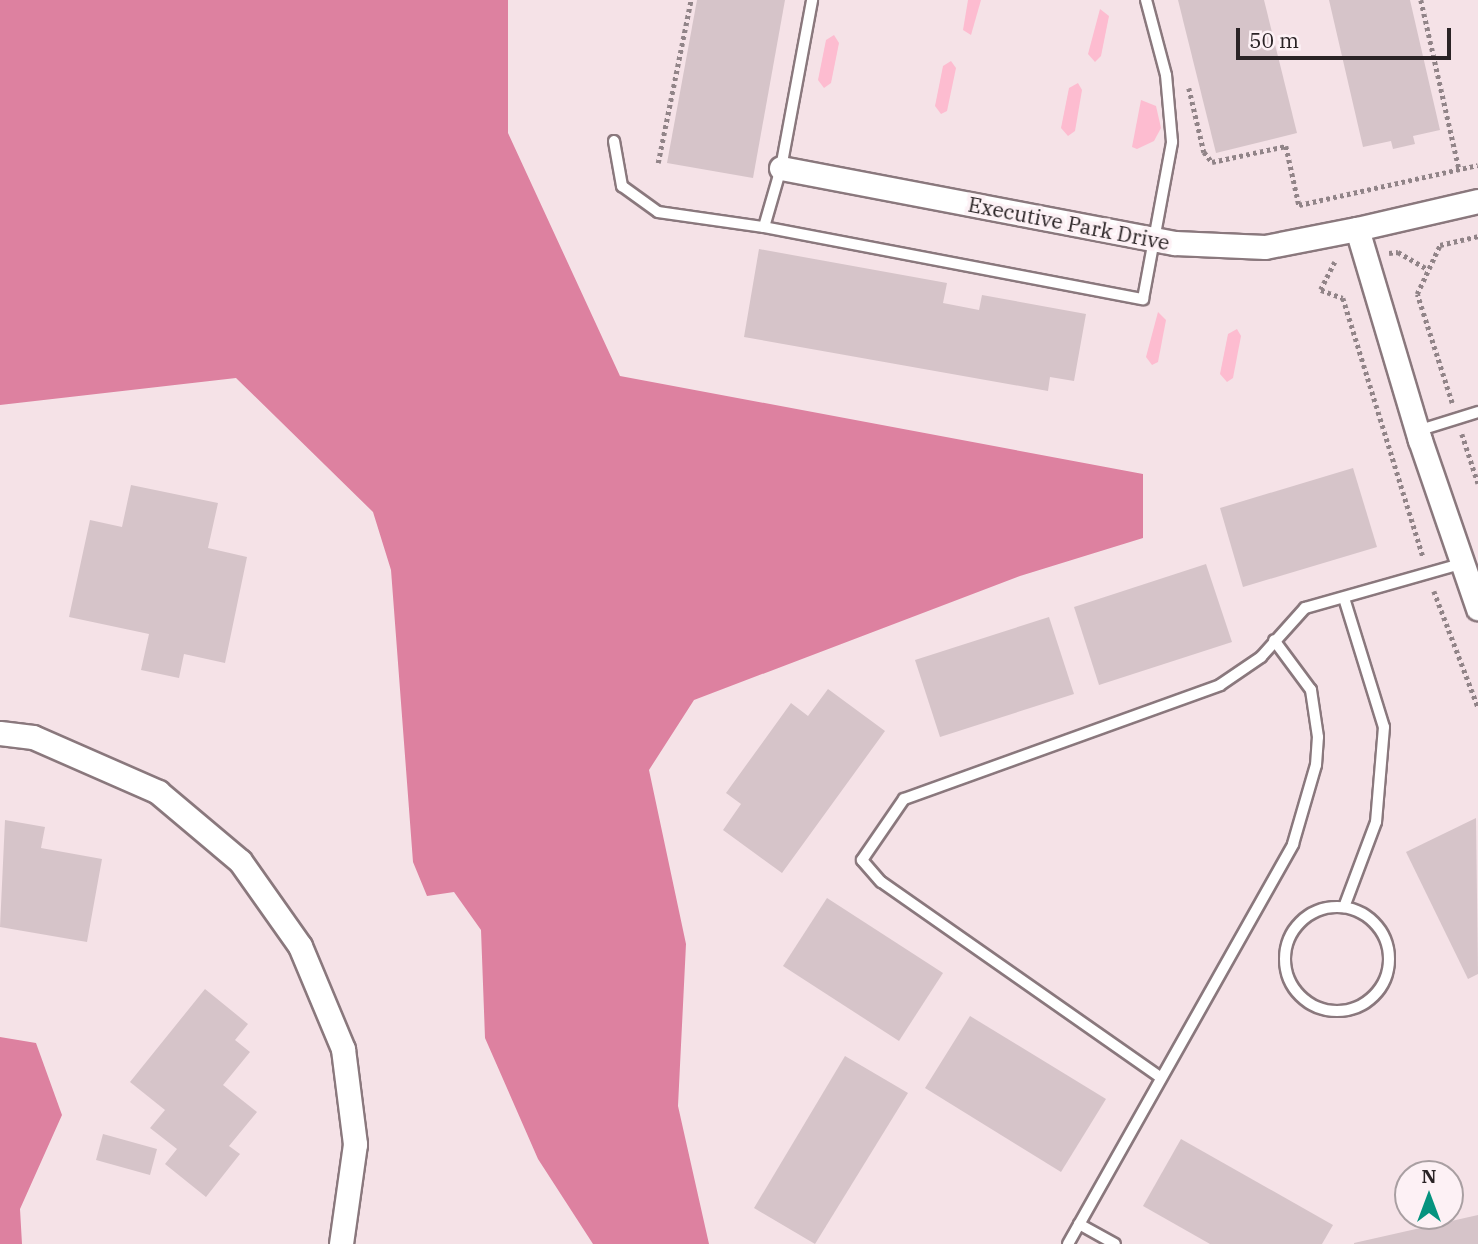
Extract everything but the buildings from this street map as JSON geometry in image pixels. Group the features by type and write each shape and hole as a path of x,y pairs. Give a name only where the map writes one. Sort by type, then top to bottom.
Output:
{"street":[{"name":"Executive Park Drive","path":"781,168 1154,240 1265,247 1478,201"},
{"path":"1357,229 1418,430 1478,608"},
{"path":"0,733 33,737 159,792 240,861 300,946 343,1049 355,1144 341,1244"}],"lane":[{"path":"764,227 781,168 812,0"},
{"path":"614,141 622,186 658,212 764,227 1143,299 1172,142 1166,75 1146,0"},
{"path":"1418,430 1478,411"},
{"path":"1160,1077 881,882 862,860 904,799 1220,685 1261,657 1305,608 1461,564"},
{"path":"1344,598 1384,727 1376,822 1344,907"},
{"path":"1068,1244 1293,844 1316,765 1311,690 1274,640"},
{"path":"1344,907 1376,924 1385,939 1387,975 1376,995 1361,1006 1325,1010 1306,1001 1293,988 1285,954 1296,927 1309,915 1344,907"},
{"path":"1079,1224 1115,1244"}],"path":[{"path":"658,163 691,0"},
{"path":"1421,0 1459,169"},
{"path":"1186,76 1204,152 1212,162 1286,146 1300,205 1478,164"},
{"path":"1478,236 1440,245 1417,294 1478,483"}],"shaded area":[{"path":"0,0 508,0 508,133 620,376 1143,474 1143,538 1020,576 694,700 649,770 686,944 678,1106 709,1244 593,1244 538,1159 485,1038 481,930 454,892 427,896 413,862 391,570 373,512 236,378 0,405"},
{"path":"968,0 981,0 971,35 963,30"},
{"path":"1100,9 1109,16 1101,56 1095,62 1088,54"},
{"path":"834,35 839,43 831,83 824,88 818,80 826,40"},
{"path":"951,61 956,68 947,111 941,114 935,106 943,66"},
{"path":"1078,83 1082,90 1075,131 1068,136 1061,128 1069,88"},
{"path":"1141,100 1156,106 1161,128 1154,141 1137,149 1132,147"},
{"path":"1158,312 1166,320 1158,362 1152,365 1146,357"},
{"path":"1237,329 1241,336 1233,378 1227,382 1220,374 1228,334"},
{"path":"0,1037 36,1043 62,1115 20,1209 22,1244 0,1244"}]}
